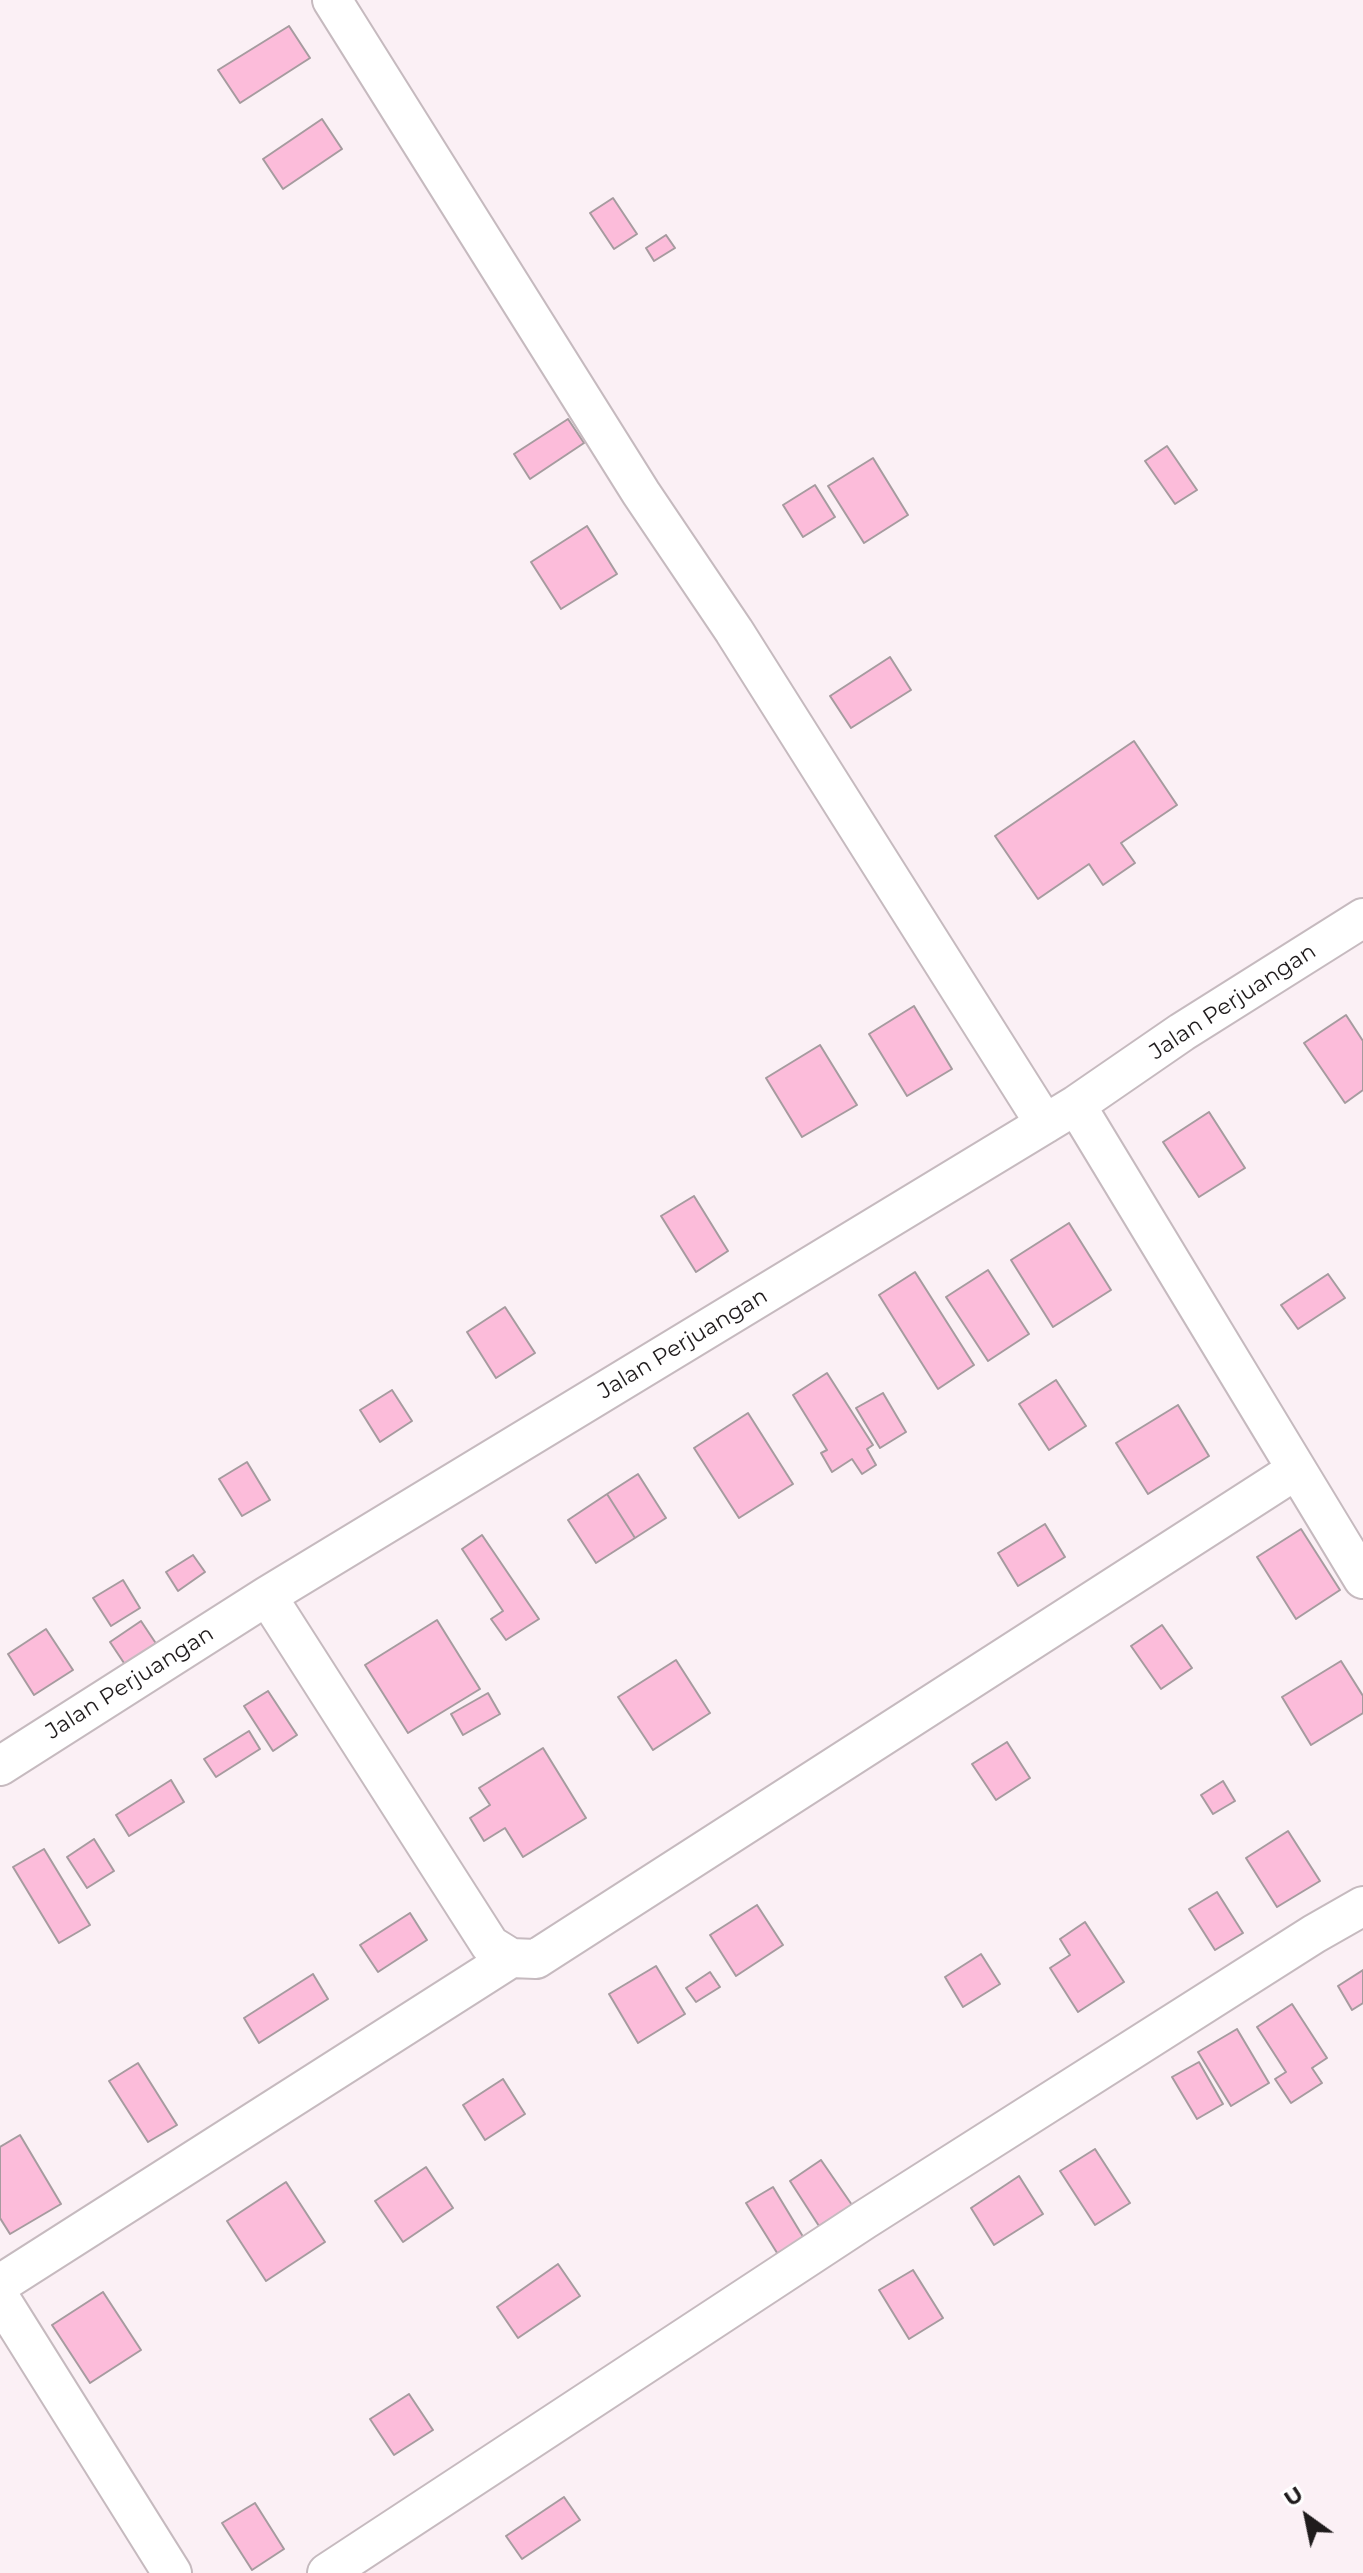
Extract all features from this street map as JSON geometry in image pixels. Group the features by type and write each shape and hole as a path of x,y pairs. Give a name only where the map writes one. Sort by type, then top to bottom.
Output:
{"street":[{"path":"332,0 641,493 1060,1115 1296,1470 1363,1579"},
{"name":"Jalan Perjuangan","path":"0,1766 267,1596 1060,1115 1182,1032 1363,918"},
{"path":"267,1596 490,1945 511,1958 536,1959 1296,1470"},
{"path":"327,2573 864,2220 1363,1906"},
{"path":"0,2284 511,1958"},
{"path":"0,2298 172,2573"}],"building":[{"path":"289,26 310,58 240,103 218,70"},
{"path":"322,119 342,149 283,189 263,159"},
{"path":"613,198 637,234 614,249 590,213"},
{"path":"666,235 675,248 654,261 646,248"},
{"path":"568,419 584,443 530,479 514,454"},
{"path":"1167,446 1197,490 1175,504 1145,461"},
{"path":"873,458 908,515 864,543 828,486"},
{"path":"815,485 835,517 803,537 783,505"},
{"path":"587,526 617,574 561,609 531,562"},
{"path":"890,657 911,690 851,728 830,696"},
{"path":"1134,741 1177,805 1121,843 1135,863 1103,885 1089,864 1038,899 995,836"},
{"path":"914,1006 952,1069 907,1096 869,1034"},
{"path":"1346,1015 1363,1041 1363,1090 1345,1103 1304,1043"},
{"path":"820,1045 857,1105 802,1137 766,1078"},
{"path":"1209,1112 1245,1168 1199,1197 1163,1142"},
{"path":"694,1196 728,1251 696,1272 661,1216"},
{"path":"1069,1223 1111,1290 1053,1327 1011,1260"},
{"path":"988,1270 1029,1334 988,1361 946,1297"},
{"path":"915,1272 974,1365 938,1389 879,1295"},
{"path":"1328,1274 1345,1298 1298,1329 1281,1305"},
{"path":"505,1307 535,1353 496,1378 467,1332"},
{"path":"827,1373 873,1445 867,1449 876,1465 862,1474 852,1459 832,1472 821,1453 827,1450 793,1395"},
{"path":"1056,1380 1086,1426 1049,1450 1019,1404"},
{"path":"392,1390 412,1421 380,1442 360,1410"},
{"path":"883,1393 906,1432 880,1448 856,1408"},
{"path":"1178,1405 1209,1456 1148,1494 1116,1443"},
{"path":"748,1413 793,1484 739,1518 694,1448"},
{"path":"247,1462 270,1500 242,1516 219,1479"},
{"path":"638,1474 666,1518 635,1538 607,1494"},
{"path":"607,1494 635,1538 596,1563 568,1520"},
{"path":"1045,1524 1065,1557 1018,1586 998,1553"},
{"path":"1301,1529 1340,1590 1296,1619 1257,1557"},
{"path":"482,1535 539,1619 506,1640 491,1619 503,1611 462,1549"},
{"path":"193,1555 205,1572 178,1591 166,1572"},
{"path":"123,1580 140,1608 111,1626 93,1598"},
{"path":"437,1620 480,1689 408,1733 365,1665"},
{"path":"141,1621 159,1648 128,1669 110,1642"},
{"path":"1162,1625 1192,1668 1161,1689 1131,1646"},
{"path":"46,1629 73,1670 34,1695 8,1654"},
{"path":"676,1660 710,1713 653,1750 618,1697"},
{"path":"1341,1661 1363,1696 1363,1713 1311,1745 1282,1697"},
{"path":"268,1691 297,1735 273,1751 244,1706"},
{"path":"488,1693 500,1714 463,1735 451,1714"},
{"path":"249,1731 260,1749 216,1777 204,1759"},
{"path":"1007,1742 1030,1778 996,1800 972,1764"},
{"path":"543,1748 586,1818 523,1857 505,1828 484,1841 470,1818 490,1805 479,1788"},
{"path":"171,1780 184,1802 129,1836 116,1815"},
{"path":"1223,1781 1235,1801 1213,1814 1201,1795"},
{"path":"1288,1831 1320,1881 1277,1907 1246,1858"},
{"path":"94,1839 114,1871 87,1888 67,1857"},
{"path":"44,1849 90,1925 59,1943 13,1867"},
{"path":"1217,1892 1243,1933 1215,1950 1189,1909"},
{"path":"757,1905 783,1945 736,1976 710,1935"},
{"path":"410,1913 427,1940 378,1972 360,1945"},
{"path":"1085,1922 1124,1982 1078,2012 1050,1968 1070,1955 1060,1939"},
{"path":"981,1954 1000,1984 963,2007 945,1977"},
{"path":"656,1966 685,2014 638,2043 609,1994"},
{"path":"1363,1970 1363,2003 1352,2010 1338,1986"},
{"path":"710,1972 720,1987 696,2002 686,1988"},
{"path":"313,1974 328,1999 259,2043 244,2018"},
{"path":"1292,2004 1327,2058 1312,2068 1322,2083 1291,2103 1275,2079 1286,2072 1257,2027"},
{"path":"1237,2029 1269,2083 1231,2106 1198,2052"},
{"path":"1199,2062 1223,2104 1197,2119 1172,2077"},
{"path":"138,2063 177,2125 148,2142 109,2081"},
{"path":"503,2079 525,2114 485,2140 463,2105"},
{"path":"20,2135 61,2204 10,2234 0,2218 0,2147"},
{"path":"1095,2149 1130,2203 1095,2225 1060,2171"},
{"path":"821,2160 852,2205 819,2226 790,2181"},
{"path":"426,2167 453,2208 403,2242 375,2201"},
{"path":"1019,2176 1043,2214 994,2245 971,2208"},
{"path":"286,2182 325,2242 266,2281 227,2221"},
{"path":"773,2187 805,2240 779,2256 746,2203"},
{"path":"558,2264 580,2296 518,2338 497,2307"},
{"path":"913,2270 943,2318 909,2339 879,2290"},
{"path":"103,2292 141,2350 90,2383 52,2325"},
{"path":"409,2394 433,2430 394,2455 370,2419"},
{"path":"564,2497 580,2520 522,2559 506,2536"},
{"path":"255,2503 284,2549 252,2570 222,2523"}]}
